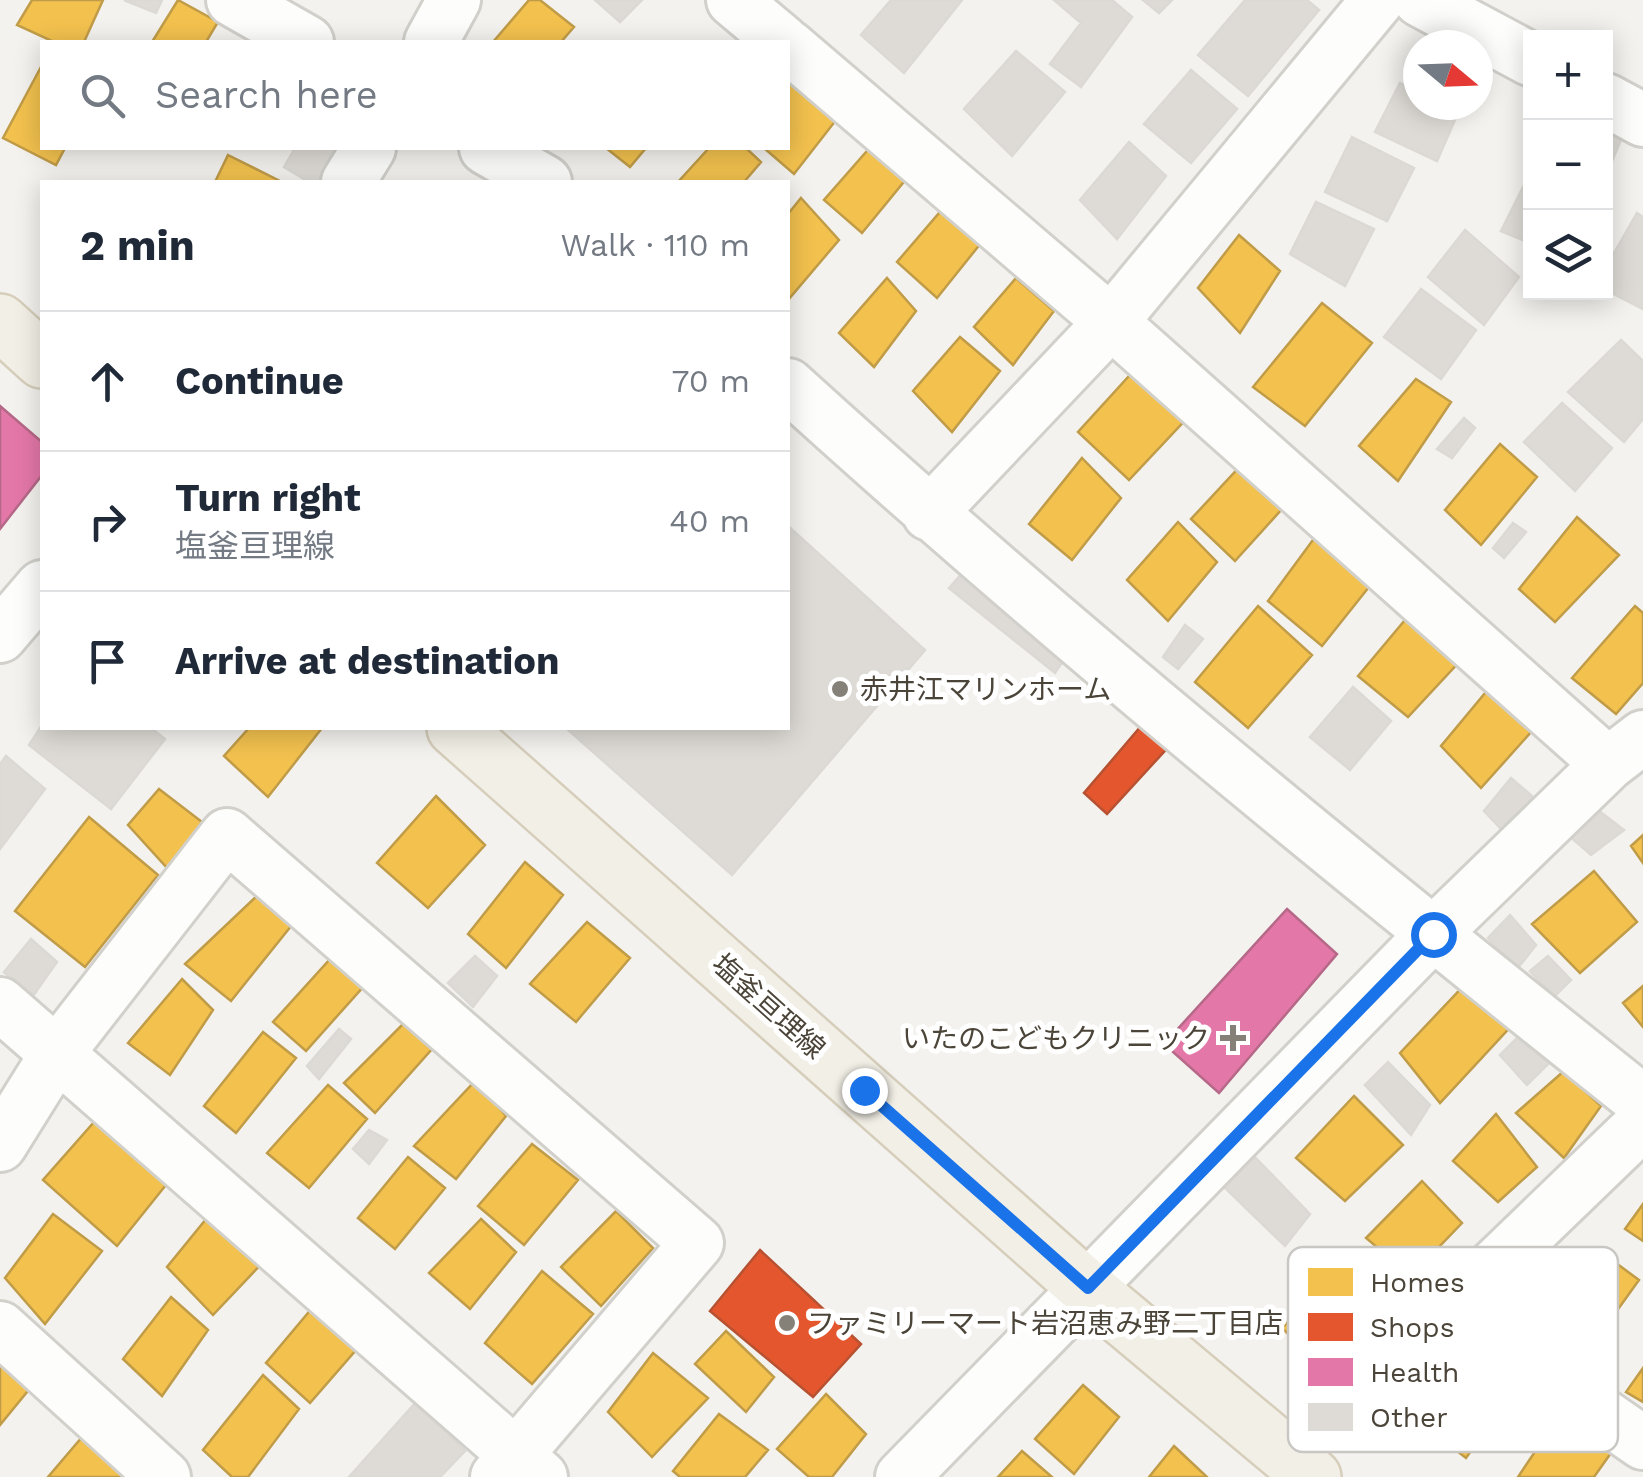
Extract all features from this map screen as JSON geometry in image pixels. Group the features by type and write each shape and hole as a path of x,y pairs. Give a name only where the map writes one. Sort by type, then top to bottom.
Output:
{"main road":[{"path":"0,322 40,358"},
{"name":"塩釜亘理線","path":"457,730 1088,1288 1313,1477"}],"street":[{"path":"233,0 303,40"},
{"path":"432,40 454,0"},
{"path":"733,0 780,40"},
{"path":"930,514 1112,322 1378,0"},
{"path":"1420,0 1523,56"},
{"path":"790,48 1625,750 1433,934 902,1477"},
{"path":"1613,104 1643,120"},
{"path":"349,180 368,150"},
{"path":"489,150 542,180"},
{"path":"790,388 930,514 1433,934 1643,1102"},
{"path":"0,636 40,589"},
{"path":"0,1004 58,1052 519,1469 697,1243 227,836 58,1052 0,1145"},
{"path":"1514,1247 1643,1124"},
{"path":"0,1328 164,1477"},
{"path":"1618,1426 1643,1443"}],"building: Homes":[{"path":"32,0 103,0 85,40 50,40 17,25"},
{"path":"178,0 218,22 207,40 153,40"},
{"path":"529,0 540,0 574,27 563,40 495,40"},
{"path":"790,68 840,115 794,174 766,150 790,150"},
{"path":"40,69 40,150 64,150 56,165 3,138"},
{"path":"873,144 907,178 862,233 824,200"},
{"path":"609,150 644,150 630,167"},
{"path":"707,150 748,150 761,162 746,180 680,180"},
{"path":"228,155 278,180 216,180"},
{"path":"801,198 839,240 790,298 790,212"},
{"path":"945,206 985,238 937,298 897,262"},
{"path":"1239,235 1280,271 1240,333 1198,288"},
{"path":"887,278 916,311 874,367 839,333"},
{"path":"1016,278 1054,311 1013,365 974,327"},
{"path":"1322,303 1372,343 1305,426 1253,387"},
{"path":"960,337 1000,371 952,432 913,391"},
{"path":"1139,365 1191,414 1129,480 1078,432"},
{"path":"1416,379 1451,402 1398,481 1359,446"},
{"path":"1500,444 1537,477 1481,545 1445,510"},
{"path":"1082,458 1121,498 1072,560 1029,524"},
{"path":"1245,461 1292,498 1235,561 1191,519"},
{"path":"1577,517 1619,555 1555,622 1519,589"},
{"path":"1178,522 1217,562 1168,621 1127,580"},
{"path":"1318,533 1373,582 1322,646 1268,601"},
{"path":"1258,606 1312,655 1248,728 1195,682"},
{"path":"1635,606 1643,613 1643,683 1616,714 1572,678"},
{"path":"1410,614 1461,660 1408,717 1358,676"},
{"path":"1495,681 1541,721 1481,788 1441,746"},
{"path":"247,730 320,730 268,797 224,756"},
{"path":"159,789 202,822 168,869 128,825"},
{"path":"436,796 485,845 428,908 377,863"},
{"path":"89,817 158,875 85,967 15,911"},
{"path":"1643,835 1643,863 1631,846"},
{"path":"525,862 563,895 506,968 468,934"},
{"path":"1594,871 1637,922 1580,973 1532,924"},
{"path":"261,892 296,920 231,1001 185,964"},
{"path":"587,922 630,958 576,1022 530,984"},
{"path":"331,958 364,986 306,1051 273,1022"},
{"path":"182,979 213,1010 170,1075 128,1043"},
{"path":"1470,979 1515,1022 1440,1103 1400,1053"},
{"path":"1643,986 1643,1027 1623,1003"},
{"path":"403,1024 432,1049 375,1113 344,1083"},
{"path":"263,1032 296,1058 236,1133 204,1106"},
{"path":"1564,1071 1601,1106 1564,1158 1516,1113"},
{"path":"476,1080 506,1116 456,1179 414,1146"},
{"path":"328,1085 367,1119 309,1188 267,1153"},
{"path":"1354,1096 1403,1145 1345,1201 1296,1158"},
{"path":"102,1113 174,1175 117,1246 43,1180"},
{"path":"1496,1114 1537,1167 1498,1202 1453,1161"},
{"path":"532,1144 578,1180 524,1245 478,1206"},
{"path":"408,1157 445,1188 395,1249 358,1218"},
{"path":"1422,1181 1462,1223 1439,1247 1377,1247 1366,1238"},
{"path":"1643,1204 1643,1241 1625,1229"},
{"path":"215,1208 266,1259 213,1315 167,1267"},
{"path":"616,1211 653,1248 601,1306 561,1267"},
{"path":"53,1214 102,1251 45,1324 5,1278"},
{"path":"481,1219 516,1252 470,1309 429,1273"},
{"path":"1618,1264 1639,1280 1618,1309"},
{"path":"542,1271 593,1314 532,1384 485,1343"},
{"path":"171,1297 208,1330 162,1396 123,1359"},
{"path":"318,1301 363,1342 310,1403 266,1363"},
{"path":"726,1331 774,1377 746,1412 695,1364"},
{"path":"653,1353 708,1398 652,1457 608,1412"},
{"path":"0,1361 32,1386 0,1425"},
{"path":"1643,1368 1643,1402 1626,1392"},
{"path":"263,1375 299,1409 248,1477 232,1477 203,1450"},
{"path":"1083,1385 1119,1417 1074,1474 1035,1439"},
{"path":"826,1394 866,1434 832,1477 809,1477 777,1449"},
{"path":"719,1414 768,1450 745,1477 680,1477 673,1471"},
{"path":"88,1430 129,1467 120,1477 48,1477"},
{"path":"1174,1446 1207,1477 1149,1477"},
{"path":"1022,1451 1052,1477 998,1477"},
{"path":"1535,1452 1612,1452 1594,1477 1518,1477"}],"building: Shops":[{"path":"1147,719 1173,742 1107,814 1084,793"},
{"path":"760,1250 861,1344 813,1397 710,1311"}],"building: Health":[{"path":"0,406 40,440 40,478 0,529"},
{"path":"1287,909 1337,954 1219,1093 1164,1044"}],"building: Other":[{"path":"124,0 162,0 156,13"},
{"path":"595,0 642,0 620,22"},
{"path":"891,0 962,0 904,73 861,35"},
{"path":"1054,0 1112,0 1132,17 1081,87 1050,64 1081,23"},
{"path":"1143,0 1172,0 1159,13"},
{"path":"1245,0 1307,0 1319,10 1248,96 1198,55"},
{"path":"1016,51 1065,92 1012,156 964,109"},
{"path":"1191,70 1237,109 1191,163 1144,124"},
{"path":"1400,83 1403,120 1455,120 1437,161 1375,132"},
{"path":"1613,119 1627,126 1613,159"},
{"path":"1352,137 1414,168 1387,221 1325,192"},
{"path":"1129,142 1166,176 1117,239 1080,200"},
{"path":"294,150 334,150 319,180 306,180 284,167"},
{"path":"1523,187 1523,240 1501,231"},
{"path":"1316,202 1374,229 1345,286 1290,254"},
{"path":"1637,213 1643,217 1643,309 1613,294 1613,255"},
{"path":"1465,230 1519,277 1484,325 1428,277"},
{"path":"1421,289 1476,330 1441,379 1384,337"},
{"path":"1621,340 1643,361 1643,419 1624,442 1568,392"},
{"path":"1562,403 1612,448 1575,491 1524,442"},
{"path":"1464,418 1475,428 1452,458 1437,449"},
{"path":"1513,523 1526,532 1504,558 1493,548"},
{"name":"赤井江マリンホーム","path":"790,528 925,650 732,875 568,730 790,730"},
{"path":"973,561 1073,646 1055,673 949,588"},
{"path":"1185,625 1203,639 1178,669 1163,657"},
{"path":"1353,687 1391,721 1350,770 1310,737"},
{"path":"40,728 154,730 165,739 111,809 29,745"},
{"path":"6,756 45,789 0,849 0,764"},
{"path":"1511,778 1533,797 1504,832 1484,811"},
{"path":"1594,807 1624,830 1591,855 1567,834"},
{"path":"1510,915 1536,945 1517,969 1488,938"},
{"path":"31,939 57,962 33,996 4,972"},
{"path":"475,956 497,976 473,1007 448,983"},
{"path":"1548,956 1571,980 1554,997 1530,971"},
{"path":"339,1029 351,1039 319,1079 307,1066"},
{"path":"1522,1033 1553,1059 1527,1085 1500,1055"},
{"path":"1388,1062 1430,1105 1411,1135 1365,1085"},
{"path":"369,1130 387,1140 369,1164 353,1149"},
{"path":"1252,1154 1310,1214 1285,1246 1220,1183"},
{"path":"416,1402 465,1451 440,1477 349,1477"}],"place":[{"name":"赤井江マリンホーム","path":"840,689"},
{"name":"いたのこどもクリニック","path":"1233,1038"},
{"name":"ファミリーマート岩沼恵み野二丁目店","path":"787,1323"}],"route":[{"path":"864,1090 1088,1288 1433,934"}]}
